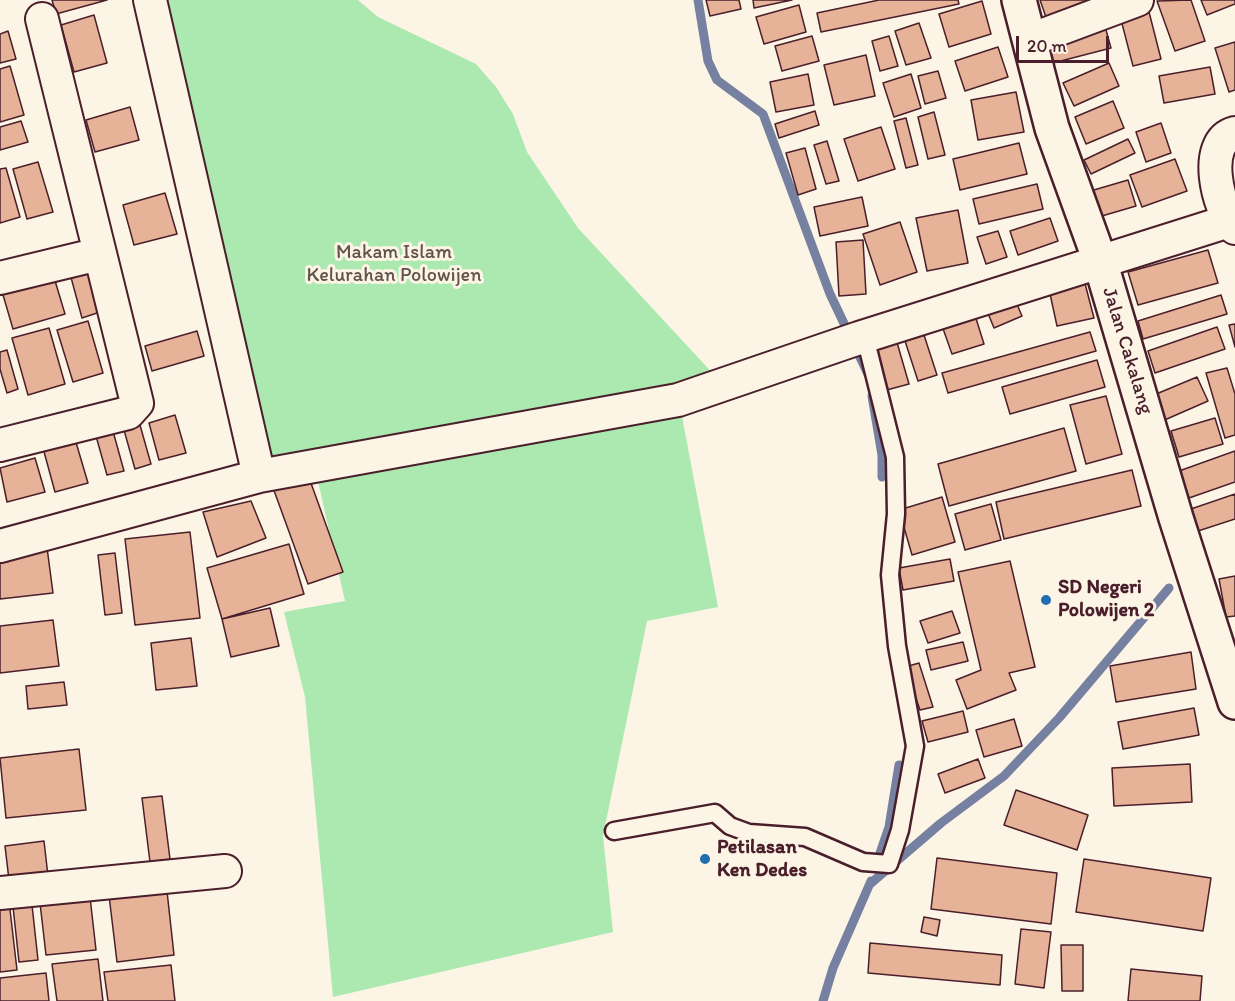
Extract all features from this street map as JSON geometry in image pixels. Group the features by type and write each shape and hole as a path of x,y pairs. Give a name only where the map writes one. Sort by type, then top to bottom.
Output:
{"street":[{"path":"150,0 259,476"},
{"name":"Jalan Cakalang","path":"1019,0 1052,128 1100,261 1176,518 1235,702"},
{"path":"1029,40 1137,0"},
{"path":"0,445 128,413 136,405 42,19"},
{"path":"0,546 259,476 678,400 854,340 1100,261 1232,225 1214,171 1217,148 1228,135 1235,133"},
{"path":"0,278 99,254"},
{"path":"0,893 225,871"}],"lane":[{"path":"614,831 715,813 729,826 748,833 805,837 863,862 889,864 900,830 915,746 897,646 890,574 896,514 895,457 854,340"}],"green space":[{"name":"Makam Islam Kelurahan Polowijen","path":"158,0 358,0 378,17 476,64 496,87 513,114 527,152 578,228 717,378 264,463"},
{"path":"681,411 718,607 647,621 603,836 613,932 333,997 305,697 284,612 345,601 317,477"}],"building":[{"path":"52,0 107,0 56,14"},
{"path":"706,0 739,0 741,9 710,16"},
{"path":"753,0 792,0 754,8"},
{"path":"879,0 958,0 959,4 821,32 817,13"},
{"path":"1040,0 1097,0 1048,23"},
{"path":"1191,0 1205,41 1175,51 1157,1"},
{"path":"1201,0 1235,0 1235,4 1207,15"},
{"path":"982,1 991,34 949,47 939,14"},
{"path":"1147,4 1161,59 1133,66 1119,12"},
{"path":"799,5 806,32 764,44 756,17"},
{"path":"94,15 107,63 74,72 61,25"},
{"path":"919,23 931,58 906,65 895,31"},
{"path":"1104,23 1111,48 1053,63 1046,38"},
{"path":"8,31 16,59 0,63 0,34"},
{"path":"812,36 819,61 782,71 775,46"},
{"path":"889,36 898,66 880,71 872,41"},
{"path":"1235,42 1235,90 1229,92 1215,48"},
{"path":"998,47 1008,77 965,91 955,61"},
{"path":"866,55 875,96 834,105 824,65"},
{"path":"1109,63 1119,86 1074,106 1063,83"},
{"path":"10,66 24,115 0,122 0,69"},
{"path":"1210,67 1215,94 1164,103 1159,76"},
{"path":"938,71 946,98 925,104 918,76"},
{"path":"808,74 814,105 776,112 770,82"},
{"path":"911,74 921,108 894,117 883,83"},
{"path":"1016,92 1024,132 978,140 971,100"},
{"path":"1113,101 1124,128 1086,144 1075,117"},
{"path":"130,107 139,140 95,152 86,120"},
{"path":"815,111 819,125 779,138 775,124"},
{"path":"934,112 945,155 928,159 918,117"},
{"path":"906,118 918,165 906,168 894,121"},
{"path":"21,121 28,142 0,150 0,127"},
{"path":"1161,123 1171,153 1146,162 1136,132"},
{"path":"881,127 895,169 858,181 844,139"},
{"path":"1128,139 1135,153 1091,174 1084,160"},
{"path":"827,141 839,181 826,184 814,145"},
{"path":"1019,143 1027,174 960,190 953,159"},
{"path":"805,148 816,189 798,195 786,153"},
{"path":"1175,159 1187,191 1142,207 1130,175"},
{"path":"38,162 53,212 27,219 13,169"},
{"path":"6,168 20,217 0,223 0,169"},
{"path":"1128,180 1136,206 1095,218 1087,192"},
{"path":"1037,184 1043,209 979,224 973,199"},
{"path":"165,193 177,234 134,245 123,205"},
{"path":"862,197 868,226 820,236 814,207"},
{"path":"958,210 968,263 927,271 916,218"},
{"path":"1050,218 1058,241 1018,255 1010,231"},
{"path":"900,222 917,272 880,285 863,234"},
{"path":"998,231 1007,257 986,264 977,237"},
{"path":"863,240 866,294 839,296 836,242"},
{"path":"1208,250 1218,283 1138,305 1128,272"},
{"path":"90,265 106,310 82,318 69,270"},
{"path":"1082,272 1094,318 1057,326 1047,280"},
{"path":"53,274 65,314 13,329 1,288"},
{"path":"1013,295 1022,316 994,328 985,306"},
{"path":"1221,295 1227,314 1143,339 1138,321"},
{"path":"974,312 984,344 952,354 941,323"},
{"path":"88,321 103,373 73,382 57,330"},
{"path":"1235,324 1235,347 1229,325"},
{"path":"1217,327 1225,349 1155,373 1148,351"},
{"path":"49,328 65,384 28,395 12,338"},
{"path":"197,331 204,356 152,371 145,346"},
{"path":"1090,332 1096,351 948,393 942,373"},
{"path":"924,335 937,375 918,381 905,341"},
{"path":"896,339 909,384 883,391 870,347"},
{"path":"7,350 18,389 7,393 0,369 0,352"},
{"path":"1097,360 1105,387 1010,414 1002,387"},
{"path":"1227,368 1235,394 1235,435 1225,438 1206,373"},
{"path":"1197,377 1208,401 1160,422 1149,397"},
{"path":"1106,396 1122,454 1086,464 1070,405"},
{"path":"175,415 186,453 159,460 149,423"},
{"path":"138,418 151,464 135,469 122,423"},
{"path":"1215,418 1223,444 1179,457 1171,431"},
{"path":"111,424 124,471 107,475 94,429"},
{"path":"1064,428 1076,471 949,506 938,464"},
{"path":"75,439 88,483 55,492 43,448"},
{"path":"1235,451 1235,482 1189,498 1179,471"},
{"path":"35,458 45,492 7,502 0,468"},
{"path":"1132,470 1141,506 1004,539 996,502"},
{"path":"307,472 343,572 308,584 272,485"},
{"path":"1235,494 1235,519 1195,532 1188,510"},
{"path":"942,497 955,542 912,555 899,510"},
{"path":"251,501 266,538 217,557 203,512"},
{"path":"991,504 1001,540 965,550 955,514"},
{"path":"190,532 200,618 135,625 125,539"},
{"path":"46,540 53,593 0,599 0,551"},
{"path":"289,544 304,594 222,619 207,568"},
{"path":"115,553 122,613 105,615 98,555"},
{"path":"950,559 954,581 903,590 899,568"},
{"path":"1010,561 1035,667 1009,673 1016,690 967,709 956,680 981,670 958,572"},
{"path":"1235,576 1235,616 1226,617 1219,579"},
{"path":"270,608 279,646 231,657 222,619"},
{"path":"952,611 960,633 928,643 920,621"},
{"path":"53,620 59,666 0,673 0,626"},
{"path":"191,638 197,686 156,690 151,643"},
{"path":"963,642 968,661 931,670 926,650"},
{"path":"1191,652 1196,689 1116,702 1110,666"},
{"path":"919,663 933,707 920,710 905,667"},
{"path":"64,682 67,705 28,709 26,686"},
{"path":"1194,708 1199,735 1123,749 1118,722"},
{"path":"963,711 968,732 928,742 922,721"},
{"path":"1014,719 1022,746 984,757 976,730"},
{"path":"79,749 86,810 6,818 0,758"},
{"path":"978,759 985,778 945,793 938,774"},
{"path":"1190,764 1192,802 1114,806 1112,768"},
{"path":"1016,790 1088,815 1077,850 1004,825"},
{"path":"162,796 170,859 150,862 142,798"},
{"path":"44,841 48,876 9,880 5,846"},
{"path":"937,858 1057,873 1051,924 931,909"},
{"path":"1084,859 1211,878 1203,931 1076,912"},
{"path":"166,882 174,955 117,962 108,887"},
{"path":"90,897 96,950 46,955 40,903"},
{"path":"9,901 17,970 0,972 0,902"},
{"path":"32,905 38,960 19,962 13,907"},
{"path":"924,917 940,920 937,936 921,932"},
{"path":"1021,929 1051,932 1044,988 1015,984"},
{"path":"870,943 1002,955 1000,985 868,973"},
{"path":"1061,945 1083,945 1083,991 1062,991"},
{"path":"98,959 103,1001 57,1001 52,964"},
{"path":"171,965 175,1001 108,1001 104,972"},
{"path":"1131,969 1202,976 1200,1001 1128,1001"},
{"path":"46,973 49,1001 0,1001 0,978"}],"waterway":[{"path":"698,0 708,61 717,80 763,114 830,294 868,374"},
{"path":"872,396 882,455 882,477"},
{"path":"870,884 941,823 1004,776 1059,718 1169,588"},
{"path":"876,865 889,827 899,765"},
{"path":"823,1001 833,968 871,881"}],"place":[{"name":"SD Negeri Polowijen 2","path":"1046,600"},
{"name":"Petilasan Ken Dedes","path":"705,859"}]}
